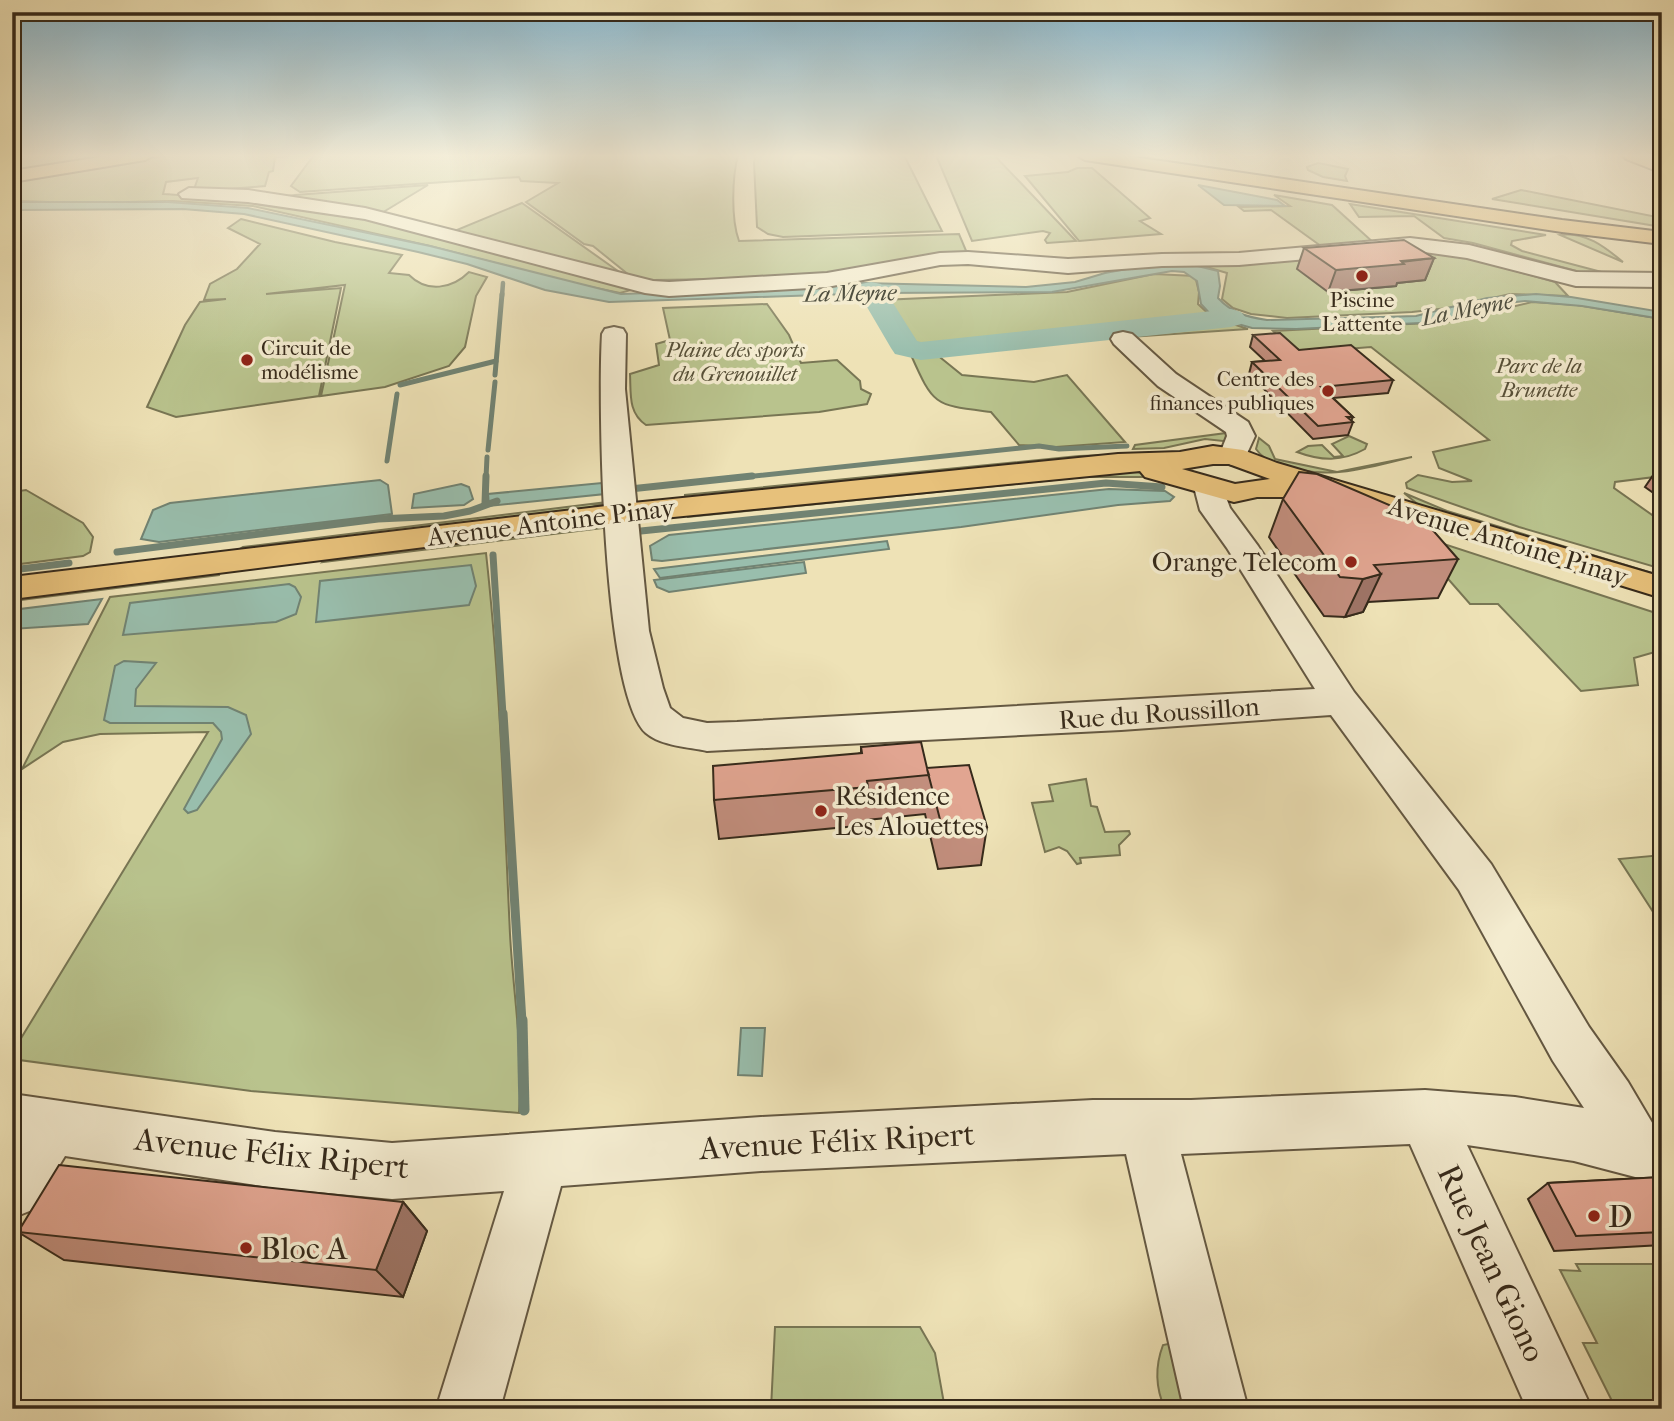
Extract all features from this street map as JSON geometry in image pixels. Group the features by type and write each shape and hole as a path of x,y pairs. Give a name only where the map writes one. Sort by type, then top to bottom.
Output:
{"main road":[{"path":"1485,221 1570,231 1662,236"},
{"path":"1505,221 1570,231"},
{"path":"1535,221 1607,232"},
{"path":"1555,221 1662,236"},
{"path":"1590,221 1662,236"},
{"name":"Avenue Antoine Pinay","path":"12,588 623,513 1090,466 1202,476 1234,493 1247,475 1339,495 1355,495 1662,588"}],"street":[{"path":"390,221 653,288 685,289 827,280 940,259 980,258 1068,266 1162,260 1239,259 1410,244 1472,250 1576,279 1662,280"},
{"name":"Rue du Roussillon","path":"614,334 612,389 631,631 644,688 652,712 660,723 688,735 727,736 993,723 1340,701"},
{"path":"1123,339 1167,380 1238,428 1247,475 1228,505 1225,522"},
{"path":"1202,476 1211,501 1340,701 1475,877 1571,1044 1649,1152"},
{"name":"Avenue Félix Ripert","path":"32,1124 275,1160 392,1171 738,1145 1093,1126 1191,1127 1425,1117 1507,1123 1569,1132 1649,1152"},
{"name":"Rue Jean Giono","path":"1425,1117 1560,1409"},
{"path":"12,1190 32,1124"},
{"path":"1148,1126 1161,1191 1216,1409"},
{"path":"468,1409 541,1160"}],"green space":[{"path":"238,221 250,221 402,255 389,273 409,275 424,285 447,285 469,272 487,277 476,296 465,347 449,366 385,387 321,396 345,285 266,294 341,288 319,396 176,417 147,407 185,325 200,302 226,299 204,300 210,284 237,269 260,244 228,228"},
{"path":"321,221 388,221 642,287 620,293"},
{"path":"478,221 548,221 625,276 452,232"},
{"path":"553,221 735,221 739,241 959,234 967,253 867,271 778,278 654,280 634,279 593,246 584,244"},
{"path":"757,221 937,221 942,231 783,237 768,234 757,227"},
{"path":"964,221 1057,221 1076,241 1047,243 1045,240 1050,233 1043,231 972,241"},
{"path":"1063,221 1141,221 1161,234 1079,241"},
{"path":"1287,221 1350,221 1375,244 1325,249"},
{"path":"1421,221 1459,221 1546,235 1512,241 1511,245 1522,251 1613,275 1580,272 1473,243 1444,238"},
{"path":"1627,221 1662,221 1662,227"},
{"path":"1560,235 1586,238 1623,262"},
{"path":"1437,249 1555,282 1568,296 1510,294 1448,308 1412,312 1287,318 1251,314 1233,308 1222,299 1227,273 1193,263"},
{"path":"1154,274 1195,276 1199,292 1198,304 1212,317 1248,329 1129,337 1106,330 967,341 924,349 908,347 881,300 1067,292"},
{"name":"Parc de la Brunette","path":"1532,302 1577,305 1662,319 1662,476 1615,482 1614,488 1662,522 1662,569 1519,527 1407,488 1406,483 1418,475 1452,482 1472,481 1439,468 1433,452 1489,440 1371,347 1296,353 1273,331 1448,322"},
{"name":"Plaine des sports du Grenouillet","path":"767,304 789,335 801,363 837,360 860,381 861,389 871,394 867,404 819,412 646,425 640,420 633,409 630,374 659,365 656,344 670,340 663,308"},
{"path":"936,354 962,375 1034,382 1067,375 1125,442 1056,447 1019,445 991,412 947,405 932,394 911,355"},
{"path":"1234,432 1232,442 1205,439 1164,448 1133,449 1135,445"},
{"path":"1349,436 1367,444 1365,449 1348,456 1331,459 1297,452 1308,446 1322,445 1334,457 1343,456 1332,444"},
{"path":"1259,438 1269,446 1275,459 1337,472 1296,469 1261,455 1256,449"},
{"path":"1137,454 685,500 685,495 1079,456"},
{"path":"1412,457 1361,469 1337,472"},
{"path":"1118,471 1148,473 1145,477 1084,477 688,517 687,512"},
{"path":"26,490 83,523 93,537 90,552 83,556 12,565 12,492"},
{"path":"1404,493 1447,511 1662,576 1662,581 1420,506"},
{"path":"607,502 584,510 238,550 243,547"},
{"path":"603,524 611,527 323,562 328,558"},
{"path":"1407,532 1662,615 1662,650 1634,658 1638,685 1581,691 1498,604 1470,604"},
{"path":"486,553 498,695 510,934 519,1046 519,1113 251,1091 12,1059 12,1053 208,732 100,734 63,742 22,769 110,597"},
{"path":"221,569 219,575 12,601 12,595"},
{"path":"1086,779 1091,806 1097,807 1105,832 1129,831 1130,834 1119,845 1120,855 1080,858 1081,863 1077,864 1067,851 1059,847 1045,852 1032,803 1053,801 1049,785"},
{"path":"1662,855 1662,918 1657,918 1619,859"},
{"path":"1576,1264 1662,1264 1662,1409 1616,1409 1583,1343 1597,1343 1560,1270 1580,1271"},
{"path":"775,1327 920,1327 935,1353 945,1409 771,1409"},
{"path":"1178,1342 1195,1409 1165,1409 1159,1393 1157,1369 1163,1345"}],"water":[{"name":"La Meyne","path":"277,221 312,221 430,246 621,294 823,287 863,283 1026,287 1075,282 1105,273 1154,264 1189,264 1218,271 1218,298 1234,311 1267,320 1416,316 1487,298 1536,294 1662,312 1662,319 1582,306 1525,301 1507,303 1441,322 1296,329 1252,328 1213,317 1201,304 1197,281 1184,272 1172,271 1052,292 878,293 609,302 545,290 467,264"},
{"path":"380,480 388,485 392,514 159,542 141,539 153,510 170,503"},
{"path":"602,483 607,485 605,494 489,506 488,494"},
{"path":"461,484 469,487 473,499 464,505 412,508 414,494"},
{"path":"1109,489 1165,491 1174,497 1170,501 1118,505 961,527 662,561 652,560 650,546 669,535"},
{"path":"887,541 889,549 660,578 654,569"},
{"path":"804,562 806,573 669,592 657,587 654,580"},
{"path":"471,565 476,586 469,605 316,622 320,581"},
{"path":"289,584 295,587 301,597 296,614 276,622 123,635 130,603"},
{"path":"102,599 88,624 12,629 12,610"},
{"path":"124,661 156,663 136,689 135,706 228,707 246,715 251,734 197,810 188,813 184,809 222,739 221,732 213,723 110,723 104,720 115,666"},
{"path":"741,1028 765,1028 762,1076 738,1075"}],"building":[{"path":"1404,240 1434,258 1401,261 1404,264 1336,270 1304,248"},
{"path":"1280,333 1299,350 1351,345 1393,380 1321,387 1353,417 1347,417 1353,422 1318,426 1252,362 1280,360 1253,335"},
{"path":"1299,472 1317,474 1424,520 1458,559 1374,565 1381,574 1363,579 1340,577 1283,499"},
{"path":"921,742 927,768 969,765 987,827 943,831 929,775 867,781 868,787 714,800 713,766 862,753 861,747"},
{"path":"59,1165 403,1202 376,1270 18,1232"},
{"path":"1662,1177 1662,1232 1576,1236 1548,1183"}],"waterway":[{"path":"502,296 503,283"},
{"name":"La Meyne","path":"871,290 906,348 921,351 1231,318"},
{"path":"495,375 502,294"},
{"path":"400,385 496,361"},
{"path":"488,450 495,382"},
{"path":"387,461 397,394"},
{"path":"735,478 1039,446 1059,449 1127,446"},
{"path":"486,478 487,457"},
{"path":"485,503 486,476"},
{"path":"630,489 752,476"},
{"path":"641,531 1106,483 1162,487"},
{"path":"117,552 378,519 444,516 470,511 497,501"},
{"path":"493,555 503,715"},
{"path":"12,570 69,563"},
{"path":"503,713 522,1022"},
{"path":"522,1020 524,1110"}],"place":[{"name":"Piscine L'attente","path":"1362,276"},
{"name":"Circuit de modélisme","path":"247,360"},
{"name":"Centre des finances publiques","path":"1328,391"},
{"name":"Orange Telecom","path":"1351,562"},
{"name":"Résidence Les Alouettes","path":"821,811"},
{"name":"D","path":"1594,1216"},
{"name":"Bloc A","path":"246,1248"}]}
